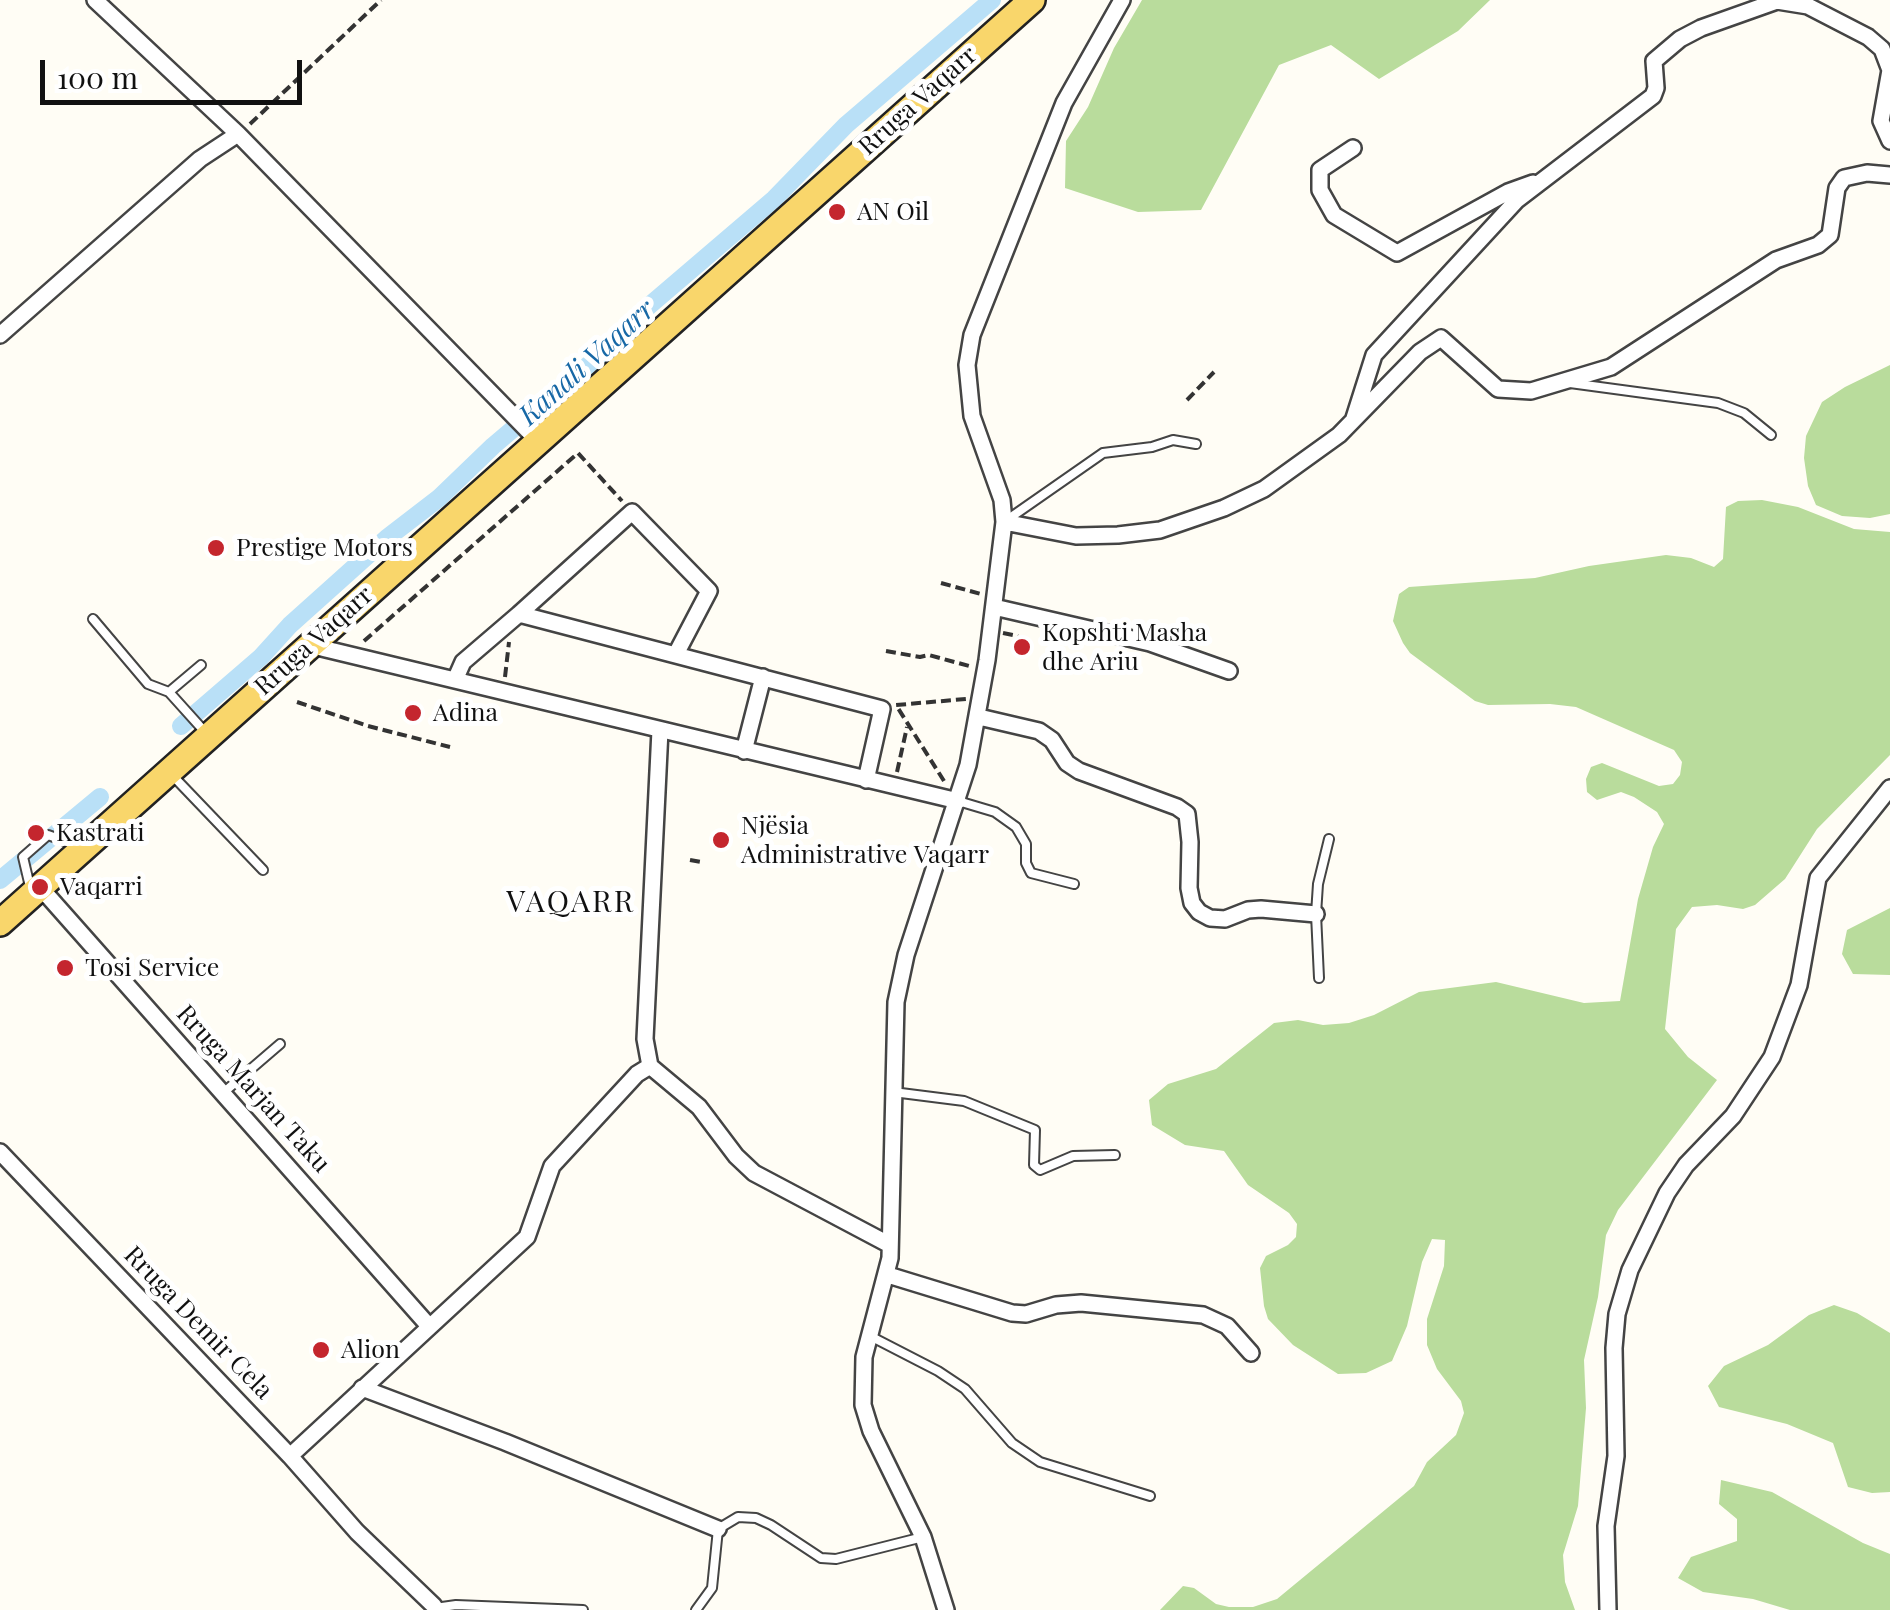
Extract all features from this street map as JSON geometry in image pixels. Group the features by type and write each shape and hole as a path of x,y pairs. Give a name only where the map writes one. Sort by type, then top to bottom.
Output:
{"main road":[{"name":"Rruga Vaqarr","path":"1,921 32,882 72,844 168,772 203,730 309,645 531,434 1032,0"}],"street":[{"path":"94,0 238,134 531,434"},
{"path":"946,1610 922,1537 872,1430 863,1404 861,1381 888,1275 899,981 958,802 978,716 1004,522 1002,500 972,416 967,365 972,335 1064,103 1122,0"},
{"path":"1353,422 1374,355 1487,230 1542,180 1653,96 1654,60 1701,28 1777,0 1808,6 1841,20 1882,49 1890,70 1881,121 1890,141"},
{"path":"0,335 200,159 238,134"},
{"path":"1353,148 1320,170 1320,190 1334,215 1397,252 1508,192 1542,180"},
{"path":"1004,522 1076,536 1160,530 1224,508 1264,489 1308,458 1353,422 1420,352 1441,338 1498,389 1530,391 1612,366 1776,260 1818,245 1830,235 1837,188 1844,178 1866,173 1890,175"},
{"path":"454,680 463,662 632,512 709,591 676,654"},
{"path":"994,606 1150,644 1229,671"},
{"path":"516,617 676,654 882,709 866,780"},
{"path":"309,645 958,802"},
{"path":"744,751 763,677"},
{"path":"978,716 1040,731 1079,772 1186,814 1189,888 1199,912 1224,919 1261,909 1316,914"},
{"path":"660,730 645,1039 650,1066 699,1107 754,1173 890,1245"},
{"path":"1608,1610 1606,1526 1616,1456 1614,1348 1617,1314 1630,1270 1666,1193 1686,1164 1732,1116 1772,1058 1799,985 1818,878 1890,788"},
{"name":"Rruga Marjan Taku","path":"32,882 428,1325"},
{"path":"290,1456 527,1237 552,1166 636,1074 650,1066"},
{"name":"Rruga Demir Cela","path":"0,1152 358,1532 435,1608"},
{"path":"888,1275 1012,1313 1082,1303 1203,1315 1227,1326 1251,1353"},
{"path":"362,1388 718,1529"}],"lane":[{"path":"1565,383 1718,403 1744,414 1771,435"},
{"path":"1004,522 1103,453 1152,447 1173,440 1196,444"},
{"path":"92,619 148,684 170,692 203,730"},
{"path":"170,692 201,665"},
{"path":"168,772 263,870"},
{"path":"958,802 995,812 1016,828 1026,844 1026,863 1031,872 1074,884"},
{"path":"1319,978 1318,884 1329,840"},
{"path":"223,1093 280,1044"},
{"path":"893,1092 964,1100 1035,1130 1034,1166 1040,1170 1073,1156 1115,1155"},
{"path":"870,1336 965,1389 1012,1443 1040,1462 1150,1496"},
{"path":"696,1610 712,1588 718,1529 738,1517 756,1518 807,1552 836,1559 922,1537"},
{"path":"435,1608 583,1610"}],"path":[{"path":"238,134 381,0"},
{"path":"1187,400 1214,372"},
{"path":"350,654 578,452 632,512"},
{"path":"942,583 982,594"},
{"path":"504,692 516,617"},
{"path":"886,650 920,657 929,655 973,667"},
{"path":"958,802 896,705 981,698"},
{"path":"298,702 368,726 450,747"},
{"path":"894,786 908,724"},
{"path":"690,860 701,862"}],"green space":[{"path":"1142,0 1490,0 1458,31 1379,79 1331,45 1279,65 1201,210 1138,212 1065,188 1066,141 1088,107 1114,48"},
{"path":"1890,365 1890,514 1870,518 1842,516 1816,505 1808,486 1806,436 1822,402"},
{"path":"1762,500 1798,507 1854,529 1890,532 1890,755 1817,829 1785,879 1755,905 1743,909 1692,907 1676,929 1665,1029 1688,1057 1717,1080 1618,1210 1606,1235 1584,1360 1586,1408 1578,1506 1563,1555 1565,1582 1575,1610 1160,1610 1183,1586 1229,1607 1253,1607 1277,1599 1414,1486 1427,1462 1456,1435 1464,1413 1461,1401 1437,1369 1427,1345 1427,1319 1444,1266 1445,1240 1432,1239 1422,1262 1407,1326 1392,1361 1366,1373 1338,1374 1293,1345 1268,1319 1264,1306 1260,1268 1266,1256 1296,1237 1297,1224 1289,1213 1248,1185 1224,1151 1185,1145 1152,1125 1149,1100 1168,1084 1216,1069 1274,1023 1349,1023 1419,992 1496,982 1584,1003 1620,1001 1638,899 1664,824 1657,812 1621,792 1597,800 1587,792 1586,779 1591,767 1602,763 1659,786 1673,784 1680,775 1682,762 1674,750 1576,707 1488,705 1475,701 1410,653 1393,621 1399,594 1409,587 1535,578 1666,555 1691,558 1714,567 1723,559 1726,507 1738,501"},
{"path":"1890,908 1890,975 1853,974 1842,954 1847,930"},
{"path":"1834,1305 1857,1313 1890,1333 1890,1492 1872,1493 1848,1487 1833,1443 1787,1424 1719,1407 1708,1386 1724,1366 1768,1345 1809,1315"},
{"path":"1721,1480 1772,1492 1890,1554 1890,1610 1790,1610 1753,1599 1703,1592 1678,1578 1691,1557 1737,1541 1737,1519 1719,1504"}],"waterway":[{"name":"Kanali Vaqarr","path":"181,726 387,538 439,498 493,446 600,355 650,305 774,199 846,125 992,0"},
{"name":"Kanali Vaqarr","path":"0,880 100,797"}],"place":[{"name":"AN Oil","path":"837,212"},
{"name":"Prestige Motors","path":"216,548"},
{"name":"Kopshti Masha dhe Ariu","path":"1022,647"},
{"name":"Adina","path":"413,713"},
{"name":"Kastrati","path":"36,833"},
{"name":"Njësia Administrative Vaqarr","path":"721,840"},
{"name":"Vaqarri","path":"40,887"},
{"name":"Tosi Service","path":"65,968"},
{"name":"Alion","path":"321,1350"}],"district":[{"name":"VAQARR","path":"571,903"}]}
